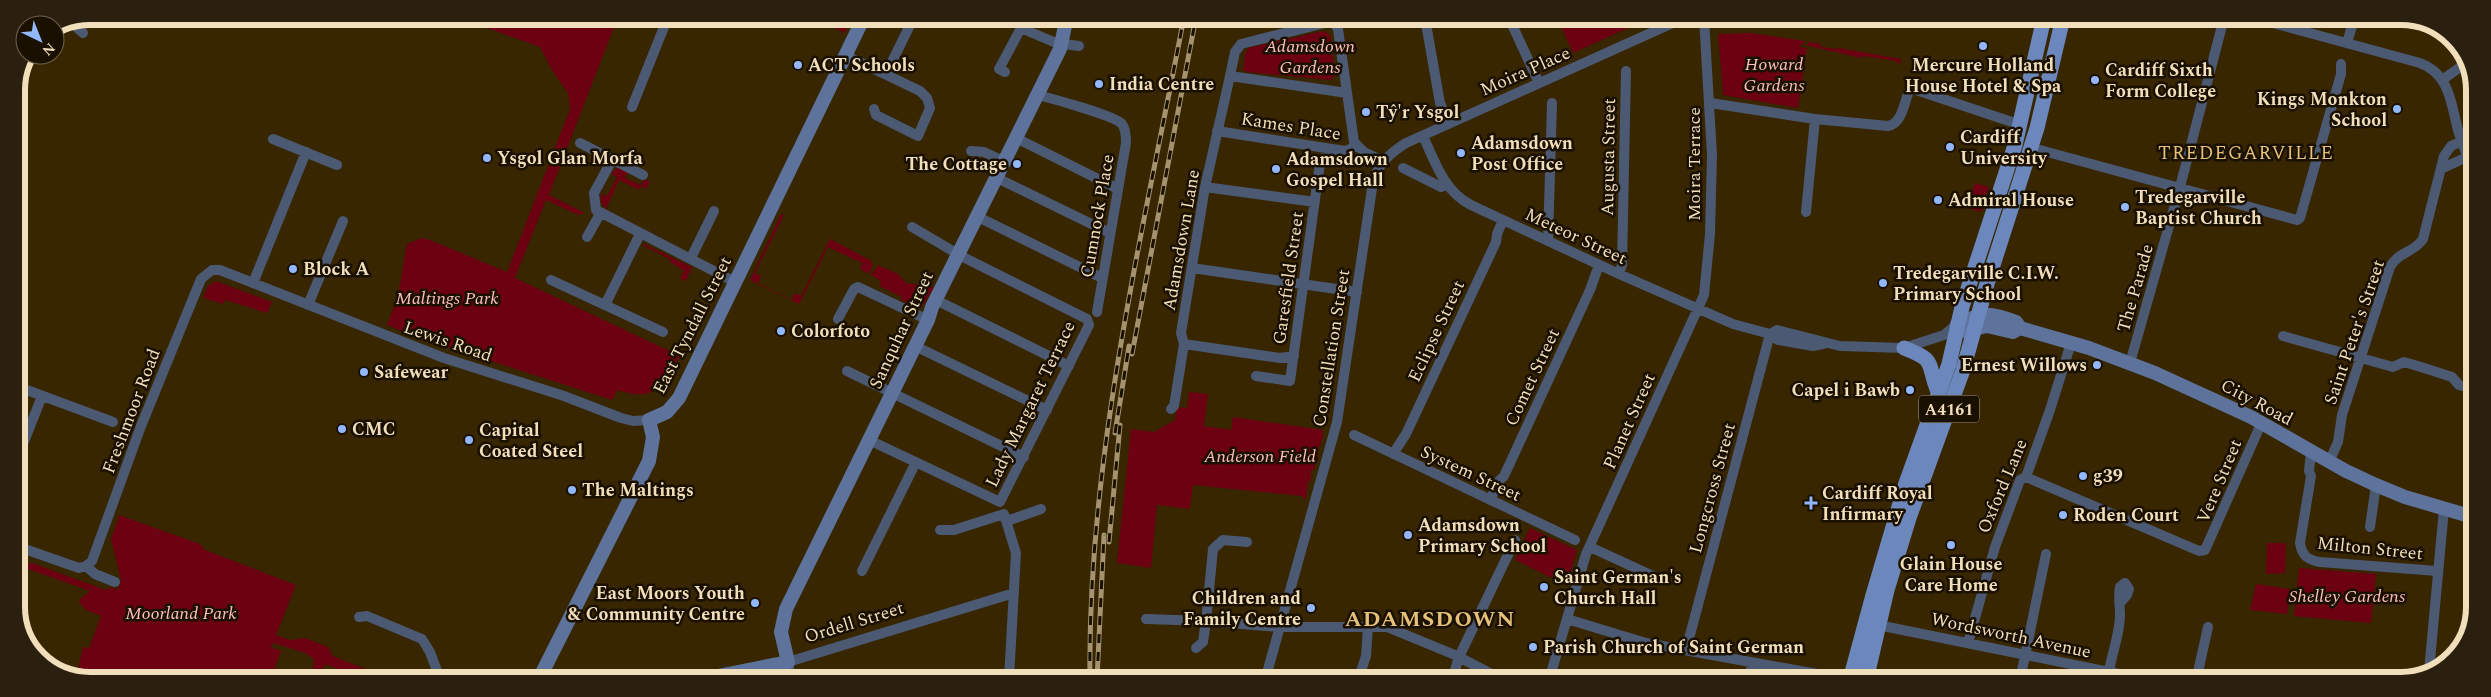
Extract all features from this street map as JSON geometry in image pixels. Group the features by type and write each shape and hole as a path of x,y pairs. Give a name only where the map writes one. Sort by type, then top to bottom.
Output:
{"main road":[{"name":"A4161","path":"1867,672 1872,624 1906,483 1949,364 1952,332 2021,125 2042,25"},
{"name":"A4161","path":"1853,672 1960,379 1976,321 2029,155 2061,25"},
{"path":"1904,348 1928,360 1938,392"}],"street":[{"path":"632,107 665,25"},
{"name":"East Tyndall Street","path":"649,420 667,412 679,398 860,25"},
{"path":"886,74 910,25"},
{"path":"1005,72 999,69 1022,25"},
{"name":"Sanquhar Street","path":"788,662 781,632 783,616 1062,44 1066,25"},
{"name":"Adamsdown Lane","path":"1171,409 1174,406 1184,344 1181,333 1205,186 1235,52 1242,44 1318,25"},
{"name":"Adamsdown Lane","path":"1336,25 1347,93"},
{"path":"1426,25 1440,102 1449,123"},
{"path":"1512,25 1539,83"},
{"name":"Moira Place","path":"1384,161 1399,148 1449,123 1668,25"},
{"name":"Moira Terrace","path":"1698,309 1704,290 1710,234 1710,103 1704,25"},
{"name":"The Parade","path":"2130,363 2180,187 2222,25"},
{"path":"2283,25 2427,66 2442,80 2452,100 2466,153"},
{"path":"2347,43 2352,25"},
{"path":"76,26 83,33"},
{"path":"1021,28 1062,44 1079,46"},
{"path":"845,55 924,94 930,103 929,114 918,136 876,115 874,109"},
{"path":"2029,155 2038,150 2297,220 2300,218 2341,74 2341,64"},
{"path":"2442,80 2461,66"},
{"name":"Augusta Street","path":"1619,274 1622,265 1626,71"},
{"path":"1230,76 1347,93 1351,131 1357,146"},
{"path":"1710,103 1815,120 1888,126 1896,123 1909,91 1913,88 2021,125"},
{"name":"Cumnock Place","path":"1037,95 1076,104 1085,110 1120,121 1124,126 1126,143 1097,312"},
{"path":"1548,241 1552,103"},
{"path":"1806,212 1815,120"},
{"name":"Kames Place","path":"1217,131 1345,151 1357,146 1370,156 1384,161"},
{"name":"Meteor Street","path":"1423,136 1447,184 1464,202 1599,265 1733,324 1770,334 1777,330 1815,338 1823,344 1865,348 1904,348 1952,332"},
{"path":"1016,138 1118,189"},
{"path":"273,139 337,165"},
{"name":"Saint Peter's Street","path":"2329,462 2338,442 2342,415 2390,267 2396,258 2417,246 2423,239 2443,168 2442,162 2448,150 2462,141"},
{"path":"580,143 643,175"},
{"name":"Garesfield Street","path":"1256,376 1290,381 1320,163 1331,149"},
{"path":"972,151 984,152 1004,162"},
{"path":"253,283 306,152"},
{"path":"2443,168 2466,156"},
{"path":"612,160 594,193 596,210 600,214 736,282"},
{"name":"Constellation Street","path":"1267,672 1336,422 1373,182 1384,161"},
{"path":"1403,168 1441,187 1447,184"},
{"path":"997,178 1110,234"},
{"path":"1205,186 1315,202"},
{"path":"691,258 714,211"},
{"path":"587,237 600,214"},
{"path":"978,217 1102,278"},
{"name":"Eclipse Street","path":"1393,454 1406,434 1492,250 1503,220"},
{"path":"308,305 343,221"},
{"path":"912,227 959,254"},
{"path":"605,305 640,234"},
{"name":"Lady Margaret Terrace","path":"916,462 1000,502 1089,325 1087,319 959,254"},
{"name":"Comet Street","path":"1490,500 1512,459 1590,290 1599,265"},
{"path":"1192,268 1357,292"},
{"name":"Lewis Road","path":"212,270 220,270 423,350 564,396 592,409 633,421 649,420"},
{"name":"Freshmoor Road","path":"86,566 92,561 136,441 186,314 201,279 212,270"},
{"path":"551,280 663,332"},
{"path":"838,319 854,289 858,287 928,320"},
{"path":"936,300 1069,366"},
{"name":"Planet Street","path":"1551,672 1590,547 1698,309"},
{"path":"1952,332 1976,321"},
{"name":"City Road","path":"1976,321 1987,326 2013,332 2020,328 2130,363 2225,404 2329,462 2376,485 2466,515"},
{"name":"Longcross Street","path":"1686,650 1770,334"},
{"path":"2283,336 2393,367 2404,362 2452,376 2459,385 2466,387"},
{"name":"Oxford Lane","path":"1968,643 2001,527 2020,480 2026,477 2071,343"},
{"path":"1184,344 1280,358 1294,356"},
{"path":"915,346 1047,410"},
{"path":"847,371 1024,457"},
{"path":"25,389 113,422"},
{"path":"25,439 42,396"},
{"path":"542,672 649,461 653,437 649,420"},
{"name":"Vere Street","path":"2026,477 2199,551 2205,550 2261,424"},
{"name":"System Street","path":"1354,436 1575,540"},
{"path":"862,571 916,462 869,440"},
{"name":"Milton Street","path":"2311,452 2308,471 2311,476 2300,542 2303,553 2307,558 2320,562 2438,571"},
{"path":"2370,527 2376,485"},
{"path":"940,530 954,530 1041,509"},
{"path":"2430,665 2444,509"},
{"path":"1006,518 1016,549 1009,672"},
{"path":"1196,648 1204,642 1214,549 1223,540 1247,542"},
{"path":"1454,672 1459,657 1515,540"},
{"path":"1590,547 1652,576"},
{"path":"25,551 79,568 86,566 95,574 115,582"},
{"path":"2022,672 2046,554"},
{"name":"Ordell Street","path":"739,672 788,662 1014,593"},
{"path":"2109,671 2122,602"},
{"path":"359,617 367,616 418,636 430,652 437,672"},
{"path":"1146,618 1279,627 1390,628 1459,657 1488,672"},
{"path":"1567,619 1639,641 1804,672"},
{"name":"Wordsworth Avenue","path":"1872,624 2114,672"},
{"path":"1361,672 1366,656 1368,627"},
{"path":"2198,672 2208,627"},
{"path":"788,662 790,672"},
{"path":"1750,672 1753,663"}],"green space":[{"name":"Maltings Park","path":"478,25 615,25 549,195 585,213 578,215 546,200 515,278 680,356 668,376 656,389 649,393 631,394 618,390 612,400 419,338 387,325 398,296 407,244 421,238 430,240 507,272 570,109 568,93 552,70 540,47"},
{"path":"828,25 847,25 845,33"},
{"path":"1560,25 1635,25 1573,53"},
{"name":"Adamsdown Gardens","path":"1323,31 1330,35 1335,75 1331,80 1247,72 1243,70 1245,54 1248,48"},
{"name":"Howard Gardens","path":"1750,33 1806,41 1799,47 1807,48 1798,108 1723,95 1718,34"},
{"path":"1810,42 1821,44 1821,47 1839,48 1901,59 1900,65 1896,61 1863,56 1861,58 1805,45"},
{"path":"617,168 628,172 625,178 641,185 644,179 650,182 646,189 640,186 639,190 619,180 607,207 608,210 601,203 601,194 607,196 617,177 611,174"},
{"path":"1975,183 1989,187 1981,212 1967,208"},
{"path":"781,214 784,215 755,273 761,276 758,283 792,300 795,293 801,296 830,239 870,260 873,264 869,274 860,269 862,263 828,247 799,304 750,280"},
{"path":"644,244 692,267 686,281 680,278 684,271 670,262 671,260 642,245"},
{"path":"878,265 898,274 906,283 934,287 923,305 918,308 901,300 902,297 879,286 881,281 871,275"},
{"path":"216,281 272,302 267,313 225,300 223,304 203,298 208,286"},
{"name":"Anderson Field","path":"1189,392 1208,394 1204,426 1231,430 1233,417 1323,430 1323,439 1317,451 1318,457 1315,458 1315,469 1311,470 1311,481 1308,482 1306,499 1303,499 1303,496 1193,485 1190,509 1157,505 1151,568 1117,563 1131,429 1154,432 1175,420 1177,407 1187,408"},
{"name":"Moorland Park","path":"119,515 200,544 205,550 296,585 276,635 290,640 305,638 328,647 333,656 374,672 344,672 326,664 322,670 317,671 313,668 314,659 305,653 273,643 271,647 281,651 274,672 78,671 83,647 89,648 101,616 88,611 80,604 79,600 90,591 25,568 25,564 32,563 106,590 112,587 118,590 121,580 111,539"},
{"path":"1530,528 1577,550 1568,581 1550,577 1515,560"},
{"path":"2267,543 2286,543 2285,573 2266,574"},
{"name":"Shelley Gardens","path":"2299,568 2376,574 2371,623 2294,616"},
{"path":"2256,584 2290,589 2287,614 2250,610"}],"railway":[{"path":"1090,672 1091,596 1108,430 1120,346 1135,263 1182,25"},
{"path":"1132,354 1194,25"},
{"path":"1115,433 1129,346"},
{"path":"1109,542 1120,425"},
{"path":"1097,672 1104,535"}],"place":[{"name":"Mercure Holland House Hotel & Spa","path":"1983,46"},
{"name":"ACT Schools","path":"798,65"},
{"name":"Cardiff Sixth Form College","path":"2095,80"},
{"name":"India Centre","path":"1099,84"},
{"name":"Kings Monkton School","path":"2397,109"},
{"name":"Tŷ'r Ysgol","path":"1366,112"},
{"name":"Cardiff University","path":"1950,147"},
{"name":"Adamsdown Post Office","path":"1461,153"},
{"name":"Ysgol Glan Morfa","path":"487,158"},
{"name":"The Cottage","path":"1017,164"},
{"name":"Adamsdown Gospel Hall","path":"1276,169"},
{"name":"Admiral House","path":"1938,200"},
{"name":"Tredegarville Baptist Church","path":"2125,207"},
{"name":"Block A","path":"293,269"},
{"name":"Tredegarville C.I.W. Primary School","path":"1883,283"},
{"name":"Colorfoto","path":"781,331"},
{"name":"Ernest Willows","path":"2097,365"},
{"name":"Safewear","path":"364,372"},
{"name":"Capel i Bawb","path":"1910,390"},
{"name":"CMC","path":"342,429"},
{"name":"Capital Coated Steel","path":"469,440"},
{"name":"g39","path":"2083,476"},
{"name":"The Maltings","path":"572,490"},
{"name":"Cardiff Royal Infirmary","path":"1811,503"},
{"name":"Roden Court","path":"2063,515"},
{"name":"Adamsdown Primary School","path":"1408,535"},
{"name":"Glain House Care Home","path":"1951,545"},
{"name":"Saint German's Church Hall","path":"1544,587"},
{"name":"East Moors Youth & Community Centre","path":"755,603"},
{"name":"Children and Family Centre","path":"1311,608"},
{"name":"Parish Church of Saint German","path":"1533,647"}],"district":[{"name":"TREDEGARVILLE","path":"2246,152"},
{"name":"ADAMSDOWN","path":"1430,618"}]}
